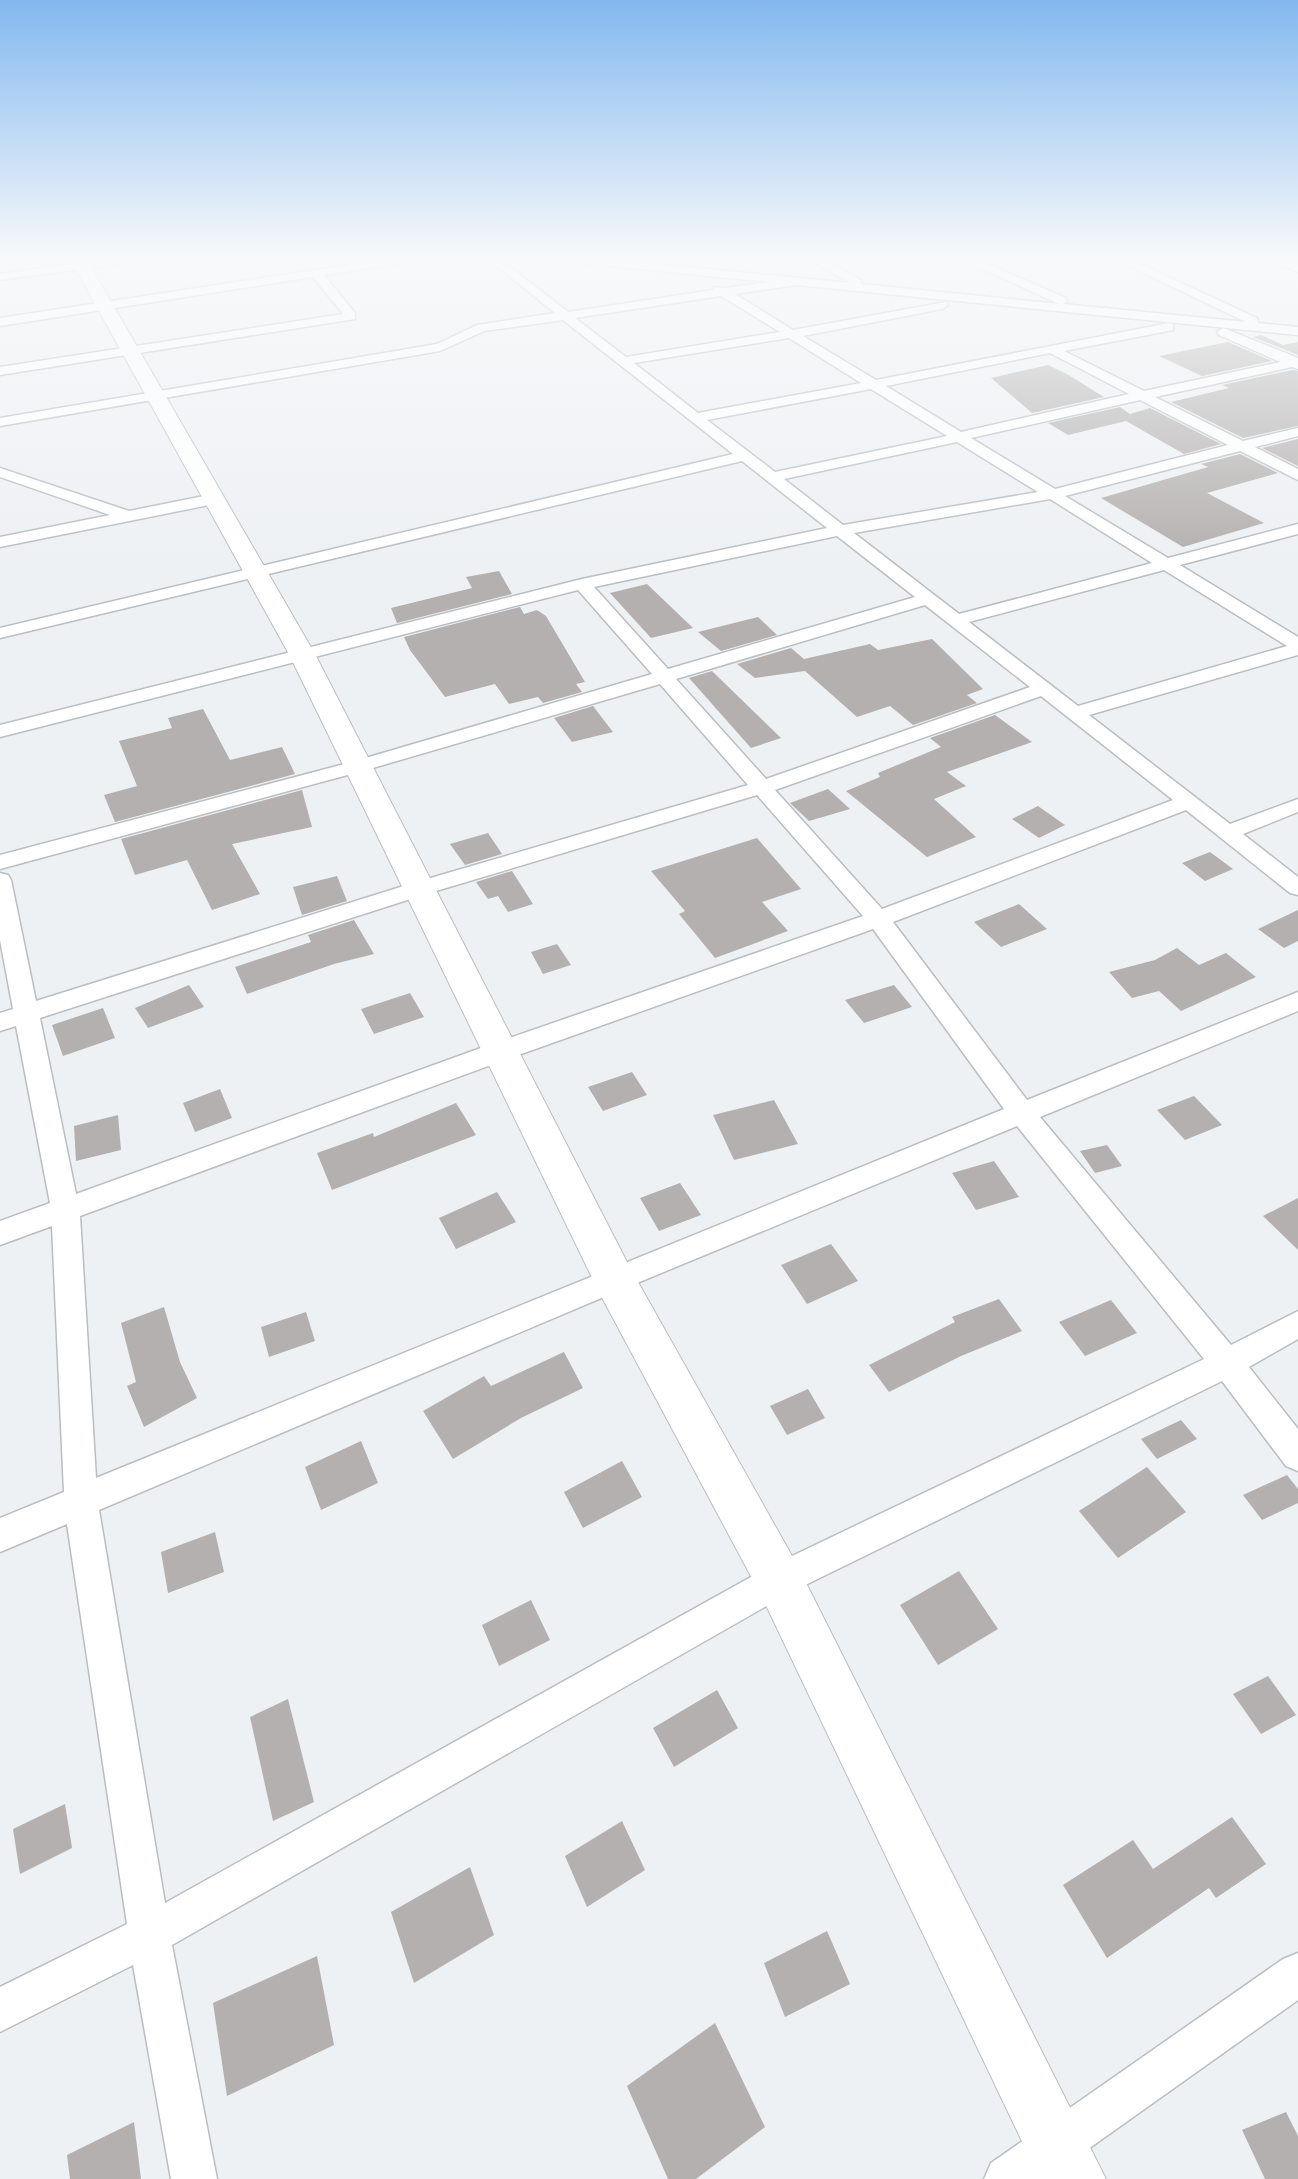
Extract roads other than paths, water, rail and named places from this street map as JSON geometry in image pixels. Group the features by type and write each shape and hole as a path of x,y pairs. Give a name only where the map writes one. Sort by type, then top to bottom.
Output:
{"street":[{"path":"0,371 84,357"},
{"path":"133,357 303,656 614,1279 779,1580 1066,2161"},
{"path":"0,422 384,357"},
{"path":"618,357 837,531 956,620 1298,888"},
{"path":"623,361 650,357"},
{"path":"829,357 1298,647"},
{"path":"695,418 876,386 1015,357"},
{"path":"1066,357 1298,475"},
{"path":"770,478 1297,363"},
{"path":"0,731 582,584 837,531 1053,494 1298,432"},
{"path":"0,632 743,456"},
{"path":"0,472 127,516"},
{"path":"0,542 214,499"},
{"path":"956,620 1298,529"},
{"path":"582,584 878,919 1021,1112 1227,1363 1298,1455"},
{"path":"0,862 359,766 928,599"},
{"path":"1074,713 1298,647"},
{"path":"13,1018 418,890 760,788 1044,689"},
{"path":"0,1233 500,1051 878,919 1188,802"},
{"path":"1227,833 1298,805"},
{"path":"0,880 13,1018 65,1209 81,1502 149,1935 194,2179"},
{"path":"0,1535 614,1279 1298,1000"},
{"path":"0,2010 149,1935 779,1580 1227,1363 1298,1324"},
{"path":"1007,2179 1066,2161 1298,1975"}]}
